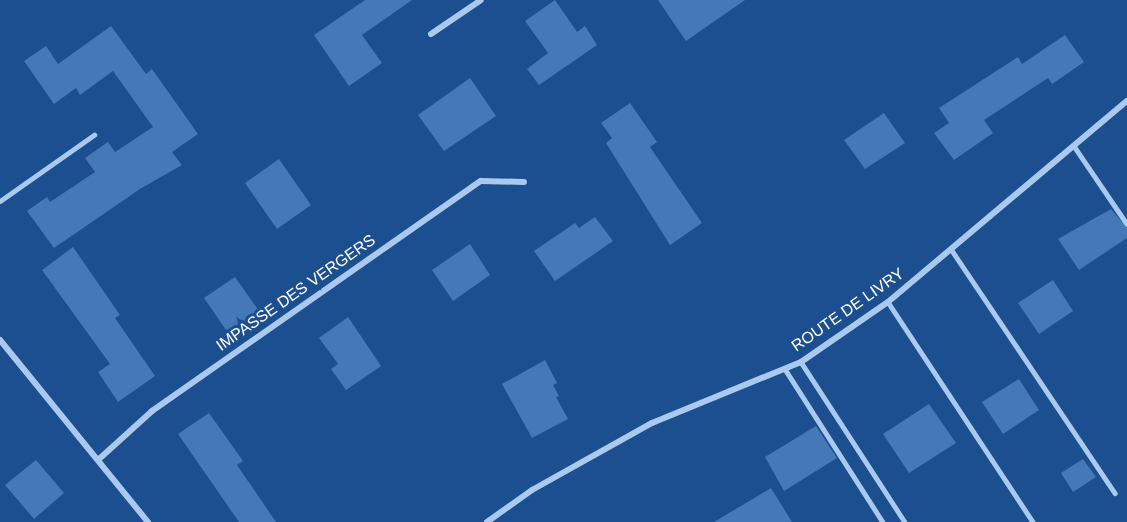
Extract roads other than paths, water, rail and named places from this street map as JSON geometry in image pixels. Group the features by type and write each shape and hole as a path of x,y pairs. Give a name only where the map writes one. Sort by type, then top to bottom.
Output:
{"street":[{"path":"431,34 481,0"},
{"name":"ROUTE DE LIVRY","path":"487,522 532,490 652,423 801,362 888,302 1127,101"},
{"name":"IMPASSE DES VERGERS","path":"98,460 152,411 481,181 524,182"},
{"path":"0,340 148,522"}],"lane":[{"path":"0,201 94,135"},
{"path":"1074,146 1127,224"},
{"path":"951,249 1115,493"},
{"path":"888,302 1033,522"},
{"path":"801,362 905,522"},
{"path":"785,369 884,522"}]}
